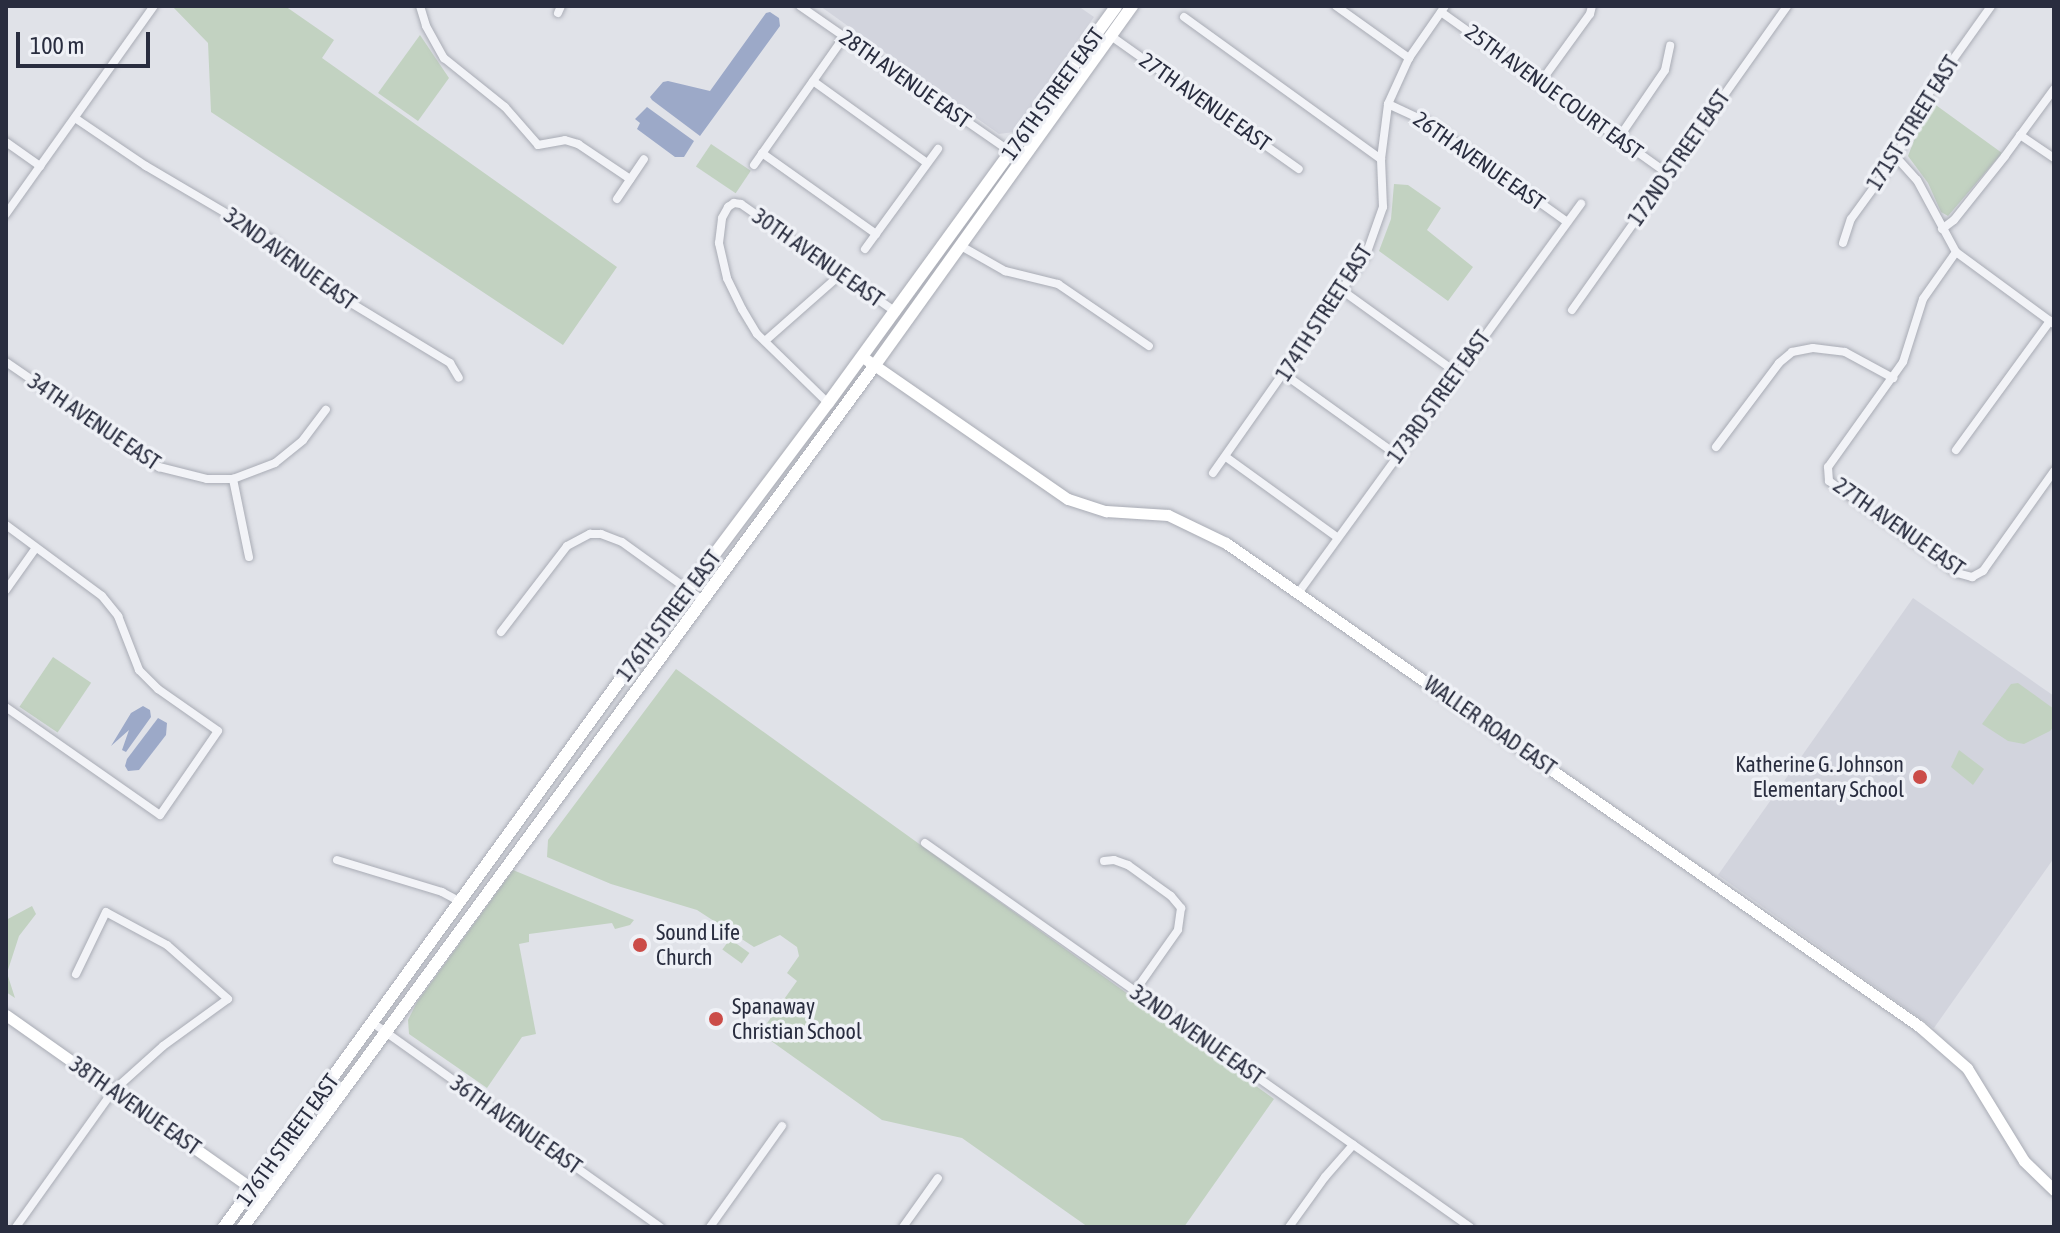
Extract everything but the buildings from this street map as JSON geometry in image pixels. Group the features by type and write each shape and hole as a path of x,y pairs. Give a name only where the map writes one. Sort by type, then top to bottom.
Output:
{"main road":[{"name":"176TH STREET EAST","path":"224,1227 459,901 896,312 1116,6"},
{"name":"176TH STREET EAST","path":"243,1227 875,365 1132,6"},
{"path":"986,210 987,198 1013,160 1011,152"}],"street":[{"path":"6,214 154,6"},
{"path":"420,6 426,26 444,58 505,107 538,145 565,140 578,144 630,179"},
{"name":"28TH AVENUE EAST","path":"800,6 1011,152"},
{"path":"1336,6 1409,58"},
{"path":"1540,83 1590,14 1592,6"},
{"name":"172ND STREET EAST","path":"1572,310 1787,6"},
{"name":"171ST STREET EAST","path":"1843,243 1851,219 1896,157 1925,99 1991,6"},
{"name":"174TH STREET EAST","path":"1213,473 1366,255 1383,207 1381,159 1388,104 1409,58 1443,9"},
{"name":"25TH AVENUE COURT EAST","path":"1443,9 1540,83 1667,173"},
{"path":"1184,17 1381,159"},
{"name":"27TH AVENUE EAST","path":"1111,36 1299,169"},
{"path":"754,165 844,37"},
{"path":"1618,139 1665,70 1670,46"},
{"path":"813,81 927,163"},
{"path":"1942,229 1954,220 2054,89"},
{"name":"26TH AVENUE EAST","path":"1388,104 1427,122 1567,222"},
{"name":"32ND AVENUE EAST","path":"75,118 146,166 270,239 351,303 450,363 459,378"},
{"path":"2020,135 2054,158"},
{"path":"6,142 40,166"},
{"path":"865,249 938,149"},
{"path":"762,153 876,234"},
{"path":"1896,157 1917,180 1956,252 2052,323 1956,450"},
{"path":"617,199 644,159"},
{"name":"30TH AVENUE EAST","path":"765,341 742,309 721,256 722,218 734,203 741,204 896,312"},
{"name":"173RD STREET EAST","path":"1299,592 1581,204"},
{"path":"961,246 1005,271 1058,284 1149,346"},
{"path":"1716,447 1779,363 1792,352 1813,348 1845,352 1893,378 1909,351 1923,299 1956,252"},
{"path":"828,403 765,341 841,274"},
{"path":"1343,291 1457,373"},
{"name":"WALLER ROAD EAST","path":"863,356 1057,493 1106,511 1147,512 1186,520 1299,592 1942,1044 1980,1085 2024,1161 2054,1190"},
{"name":"34TH AVENUE EAST","path":"6,362 159,467 207,479 233,479"},
{"path":"1284,374 1397,455"},
{"name":"27TH AVENUE EAST","path":"1893,378 1828,467 1827,475 1833,485 1957,573 1972,577 1983,571 2054,471"},
{"path":"249,557 233,479 275,463 303,440 326,410"},
{"path":"1226,457 1337,537"},
{"path":"6,525 102,596 118,616 139,670 158,689 218,731 160,815 6,707"},
{"path":"501,632 567,546 585,536 601,534 616,539 701,599"},
{"path":"6,590 35,549"},
{"name":"32ND AVENUE EAST","path":"925,843 1470,1227"},
{"path":"337,860 442,892 459,901"},
{"path":"1104,861 1114,860 1128,865 1171,896 1181,908 1178,930 1135,991"},
{"path":"16,1227 113,1091 163,1046 228,999 178,953 106,912 76,974"},
{"name":"38TH AVENUE EAST","path":"6,1015 264,1197"},
{"name":"36TH AVENUE EAST","path":"373,1023 660,1227"},
{"path":"710,1227 782,1126"},
{"path":"1289,1227 1353,1145"},
{"path":"903,1227 938,1178"}],"shaded area":[{"path":"820,6 1078,6 1094,17 1014,132 999,134"},
{"name":"Katherine G. Johnson Elementary School","path":"1913,598 2054,696 2054,858 1934,1028 1718,875"}],"green space":[{"path":"172,6 285,6 334,40 322,58 617,267 563,345 211,112 208,43"},
{"path":"420,35 449,78 418,121 378,93"},
{"path":"1933,103 2002,153 1948,216 1941,212 1928,183 1908,156 1921,122"},
{"path":"711,144 751,171 736,193 696,166"},
{"path":"1394,184 1408,185 1441,208 1427,230 1473,267 1448,301 1379,251 1391,219"},
{"path":"53,657 91,683 58,732 19,707"},
{"path":"676,669 1274,1099 1184,1227 1088,1227 962,1138 882,1120 760,1033 797,981 787,973 799,956 797,947 780,935 754,947 697,910 611,884 547,857 548,840"},
{"path":"2018,683 2054,709 2054,726 2050,731 2024,744 2008,741 1982,724 2011,684"},
{"path":"1959,750 1984,769 1973,785 1951,767"},
{"path":"513,870 634,920 630,925 615,929 612,923 529,934 529,942 519,944 536,1034 522,1037 487,1088 409,1034 408,1020 417,1002"},
{"path":"32,906 36,914 19,936 7,973 15,998 6,992 6,920"},
{"path":"730,939 749,953 742,964 722,950"}],"water":[{"path":"766,13 779,18 780,26 700,136 652,100 650,97 663,82 668,81 710,91"},
{"path":"647,107 694,141 684,157 675,157 637,129 640,123 635,119"},
{"path":"143,706 150,710 151,717 126,752 122,750 129,730 111,746 131,713"},
{"path":"158,718 167,723 166,735 139,770 128,771 125,766 127,759"}],"place":[{"name":"Katherine G. Johnson Elementary School","path":"1920,777"},
{"name":"Sound Life Church","path":"640,945"},
{"name":"Spanaway Christian School","path":"716,1019"}]}
